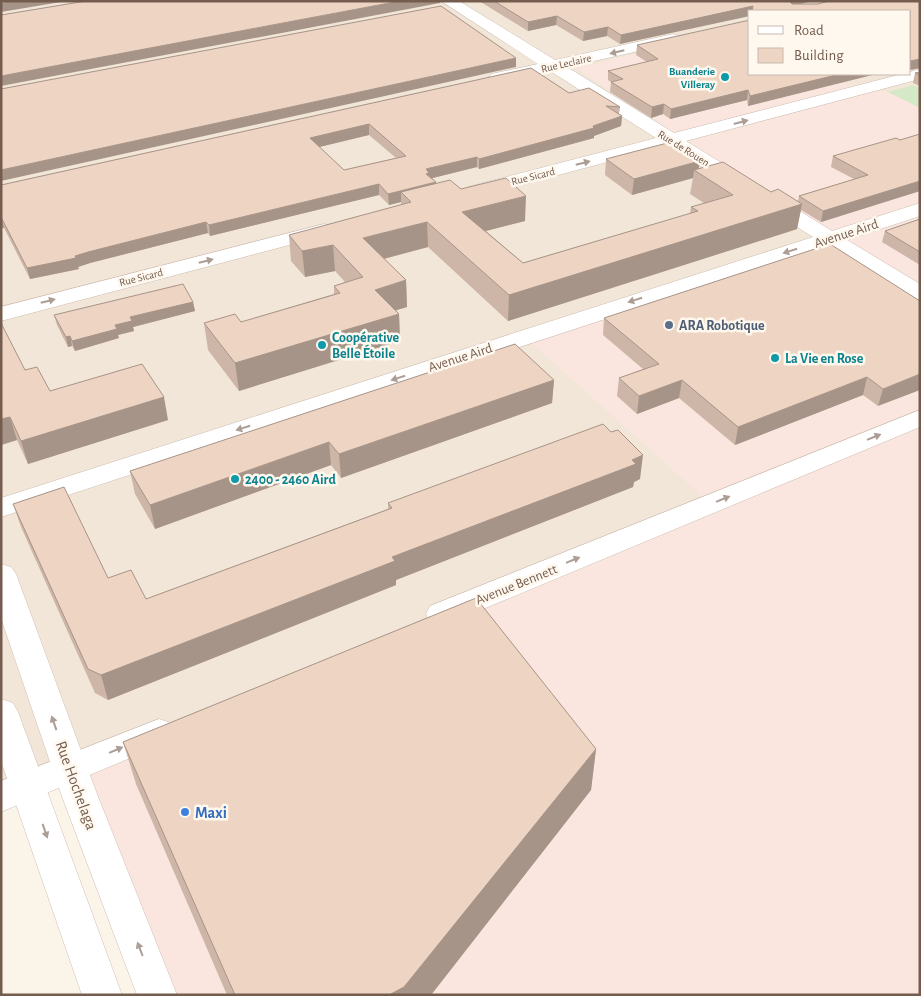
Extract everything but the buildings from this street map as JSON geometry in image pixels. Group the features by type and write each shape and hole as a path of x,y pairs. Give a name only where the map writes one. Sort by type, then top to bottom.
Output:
{"street":[{"path":"431,10 452,3 478,1"},
{"name":"Rue de Rouen","path":"452,3 920,294"},
{"name":"Rue Leclaire","path":"481,82 692,35"},
{"name":"Rue Sicard","path":"456,196 920,74"},
{"name":"Avenue Aird","path":"1,508 920,209"},
{"name":"Rue Sicard","path":"1,314 340,226"},
{"name":"Avenue Bennett","path":"417,625 920,418"},
{"name":"Rue Hochelaga","path":"1,574 71,769 158,995"},
{"path":"1,712 15,791 102,995"},
{"path":"15,791 179,723"}],"shaded area":[{"path":"1,1 920,1 920,421 1,798"},
{"path":"742,29 748,63 748,75 828,75 848,85 892,93 920,108 920,995 157,995 70,770 713,506 524,336 829,238 577,68"}],"green space":[{"path":"913,85 920,88 920,108 888,92"}],"place":[{"name":"Buanderie Villeray","path":"725,77"},
{"name":"ARA Robotique","path":"669,325"},
{"name":"Coopérative Belle Étoile","path":"322,345"},
{"name":"La Vie en Rose","path":"775,358"},
{"name":"2400 - 2460 Aird","path":"235,479"},
{"name":"Maxi","path":"185,812"}]}
